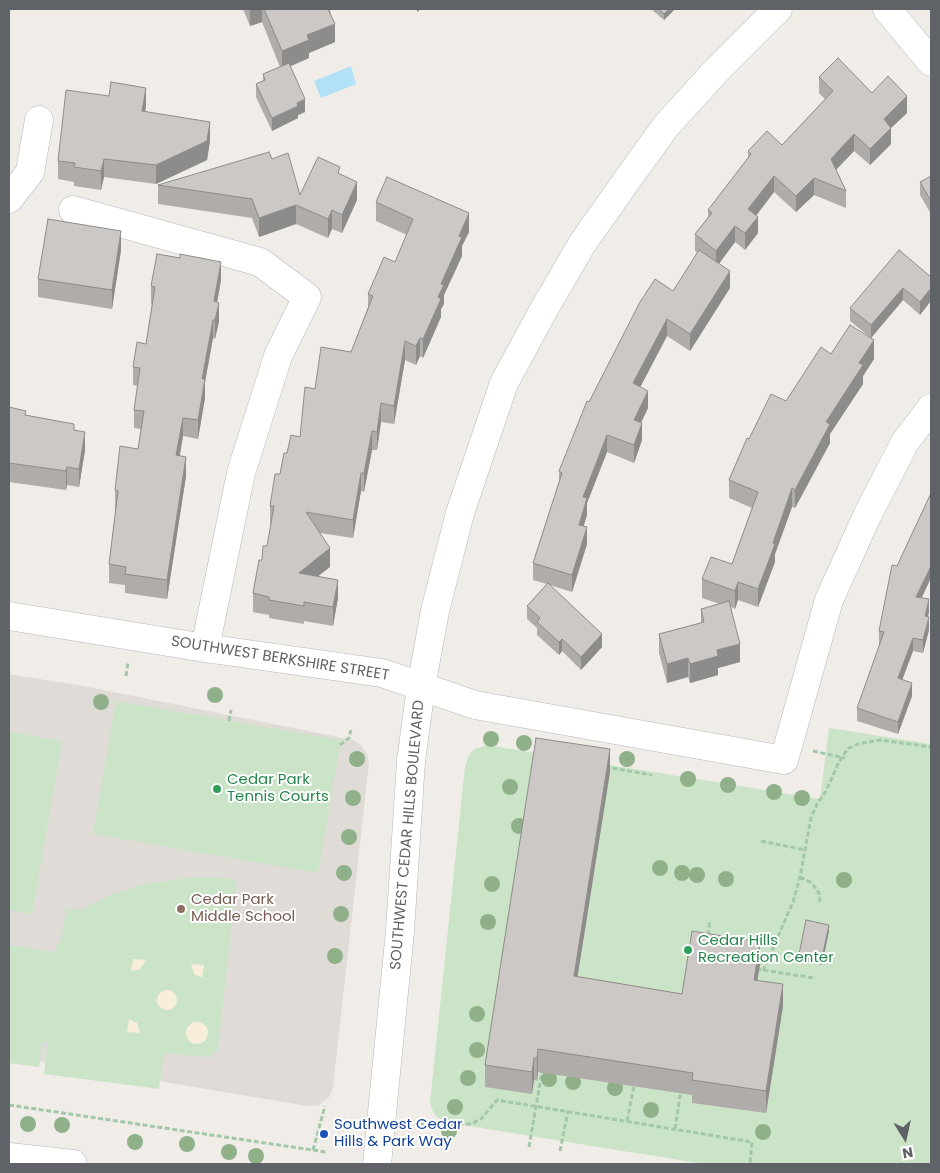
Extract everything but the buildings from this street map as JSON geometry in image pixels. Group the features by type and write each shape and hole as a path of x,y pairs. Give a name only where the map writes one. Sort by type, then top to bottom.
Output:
{"street":[{"name":"SOUTHWEST CEDAR HILLS BOULEVARD","path":"377,1164 400,931 411,761 421,687 436,611 460,513 504,383 582,244 666,126 715,72 778,9"},
{"path":"887,9 931,62"},
{"path":"9,199 30,172 39,120"},
{"path":"73,210 260,262 307,297 278,356 240,473 205,648"},
{"name":"SOUTHWEST BERKSHIRE STREET","path":"9,616 205,648 382,672 475,705 784,760 829,600 867,516 905,442 931,408"},
{"path":"9,1157 73,1164"}],"path":[{"path":"229,721 231,710"},
{"path":"340,745 349,738 352,730"},
{"path":"763,971 793,902 806,850 811,818 832,776 849,748 869,741 880,740 931,747"},
{"path":"810,751 843,757"},
{"path":"603,767 652,775"},
{"path":"761,841 806,850"},
{"path":"800,877 812,883 819,893 820,902"},
{"path":"708,936 710,920"},
{"path":"755,969 815,978"},
{"path":"529,1147 542,1072"},
{"path":"675,1129 682,1083"},
{"path":"627,1121 634,1086"},
{"path":"421,1124 471,1124 482,1120 498,1100 752,1142 750,1164"},
{"path":"9,1105 326,1152"},
{"path":"313,1150 326,1106"},
{"path":"560,1152 568,1111"}],"shaded area":[{"name":"Cedar Park Middle School","path":"9,674 83,686 353,740 361,745 366,752 369,762 333,1088 329,1097 319,1105 307,1106 9,1056"}],"green space":[{"name":"Cedar Park Tennis Courts","path":"116,701 341,740 318,873 93,834"},
{"name":"Cedar Hills Recreation Center","path":"829,728 931,744 931,1164 704,1164 450,1123 437,1117 432,1110 430,1102 465,766 470,753 487,745 820,799"},
{"path":"9,732 62,741 32,914 9,910"},
{"path":"211,877 236,880 218,1050 210,1057 164,1053 159,1089 44,1074 48,1042 42,1042 39,1067 9,1063 9,945 54,952 62,937 66,908 84,910 113,894 142,885 186,878"}],"sand":[{"path":"133,959 146,960 140,969 131,971"},
{"path":"191,964 204,965 202,978 194,974"},
{"path":"167,990 174,993 177,1000 174,1007 167,1010 160,1007 157,1000 160,993"},
{"path":"129,1019 137,1023 140,1033 127,1032"},
{"path":"197,1022 205,1025 208,1033 205,1041 197,1044 189,1041 186,1033 189,1025"}],"water":[{"path":"351,66 356,84 321,98 314,81"}],"place":[{"name":"Cedar Park Tennis Courts","path":"217,789"},
{"name":"Cedar Park Middle School","path":"181,909"},
{"name":"Cedar Hills Recreation Center","path":"688,950"},
{"name":"Southwest Cedar Hills & Park Way","path":"324,1134"}]}
